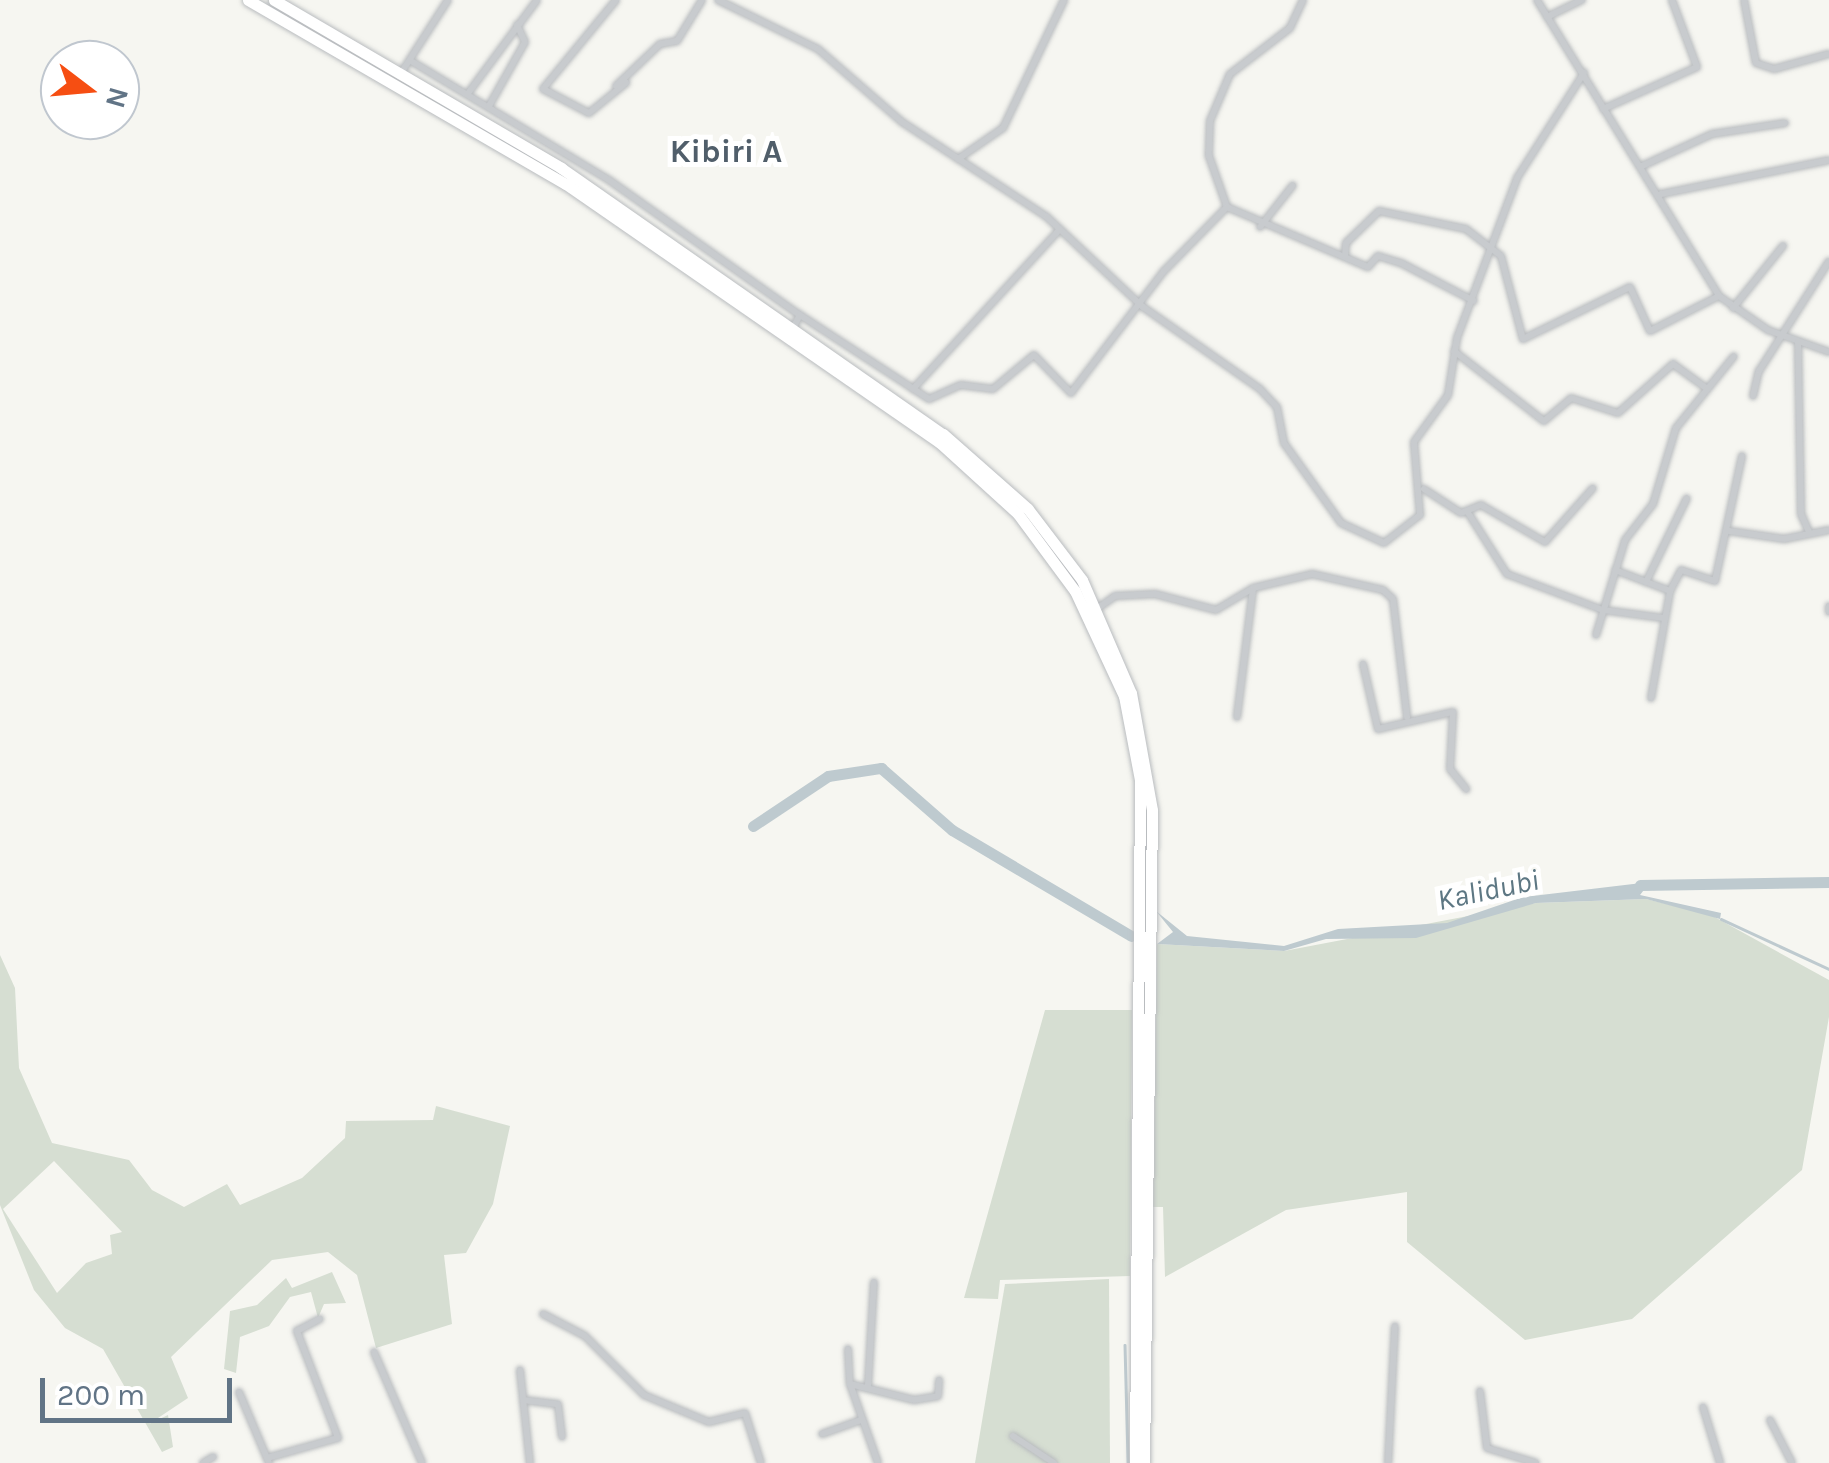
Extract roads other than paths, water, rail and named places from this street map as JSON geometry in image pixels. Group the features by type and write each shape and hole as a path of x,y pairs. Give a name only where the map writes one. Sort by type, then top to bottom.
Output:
{"highway":[{"path":"248,0 566,184 976,472 1060,566 1108,655 1147,812"},
{"path":"274,0 407,65 792,328 993,474 1049,533 1098,608 1139,722 1147,812 1144,1463"},
{"path":"1135,1463 1143,1208"}],"street":[{"path":"448,0 407,65 469,92 554,146 929,399 960,384 993,389 1034,355 1072,393 1143,307 1164,270 1227,207"},
{"path":"469,92 538,0"},
{"path":"616,0 543,90 589,113 660,44 677,41 702,0"},
{"path":"718,0 818,49 958,159 1060,230 1143,307 1260,389 1276,407 1284,443 1348,530 1384,544 1402,536 1420,515 1424,489 1411,462 1414,442 1448,395 1454,351 1518,178 1584,73"},
{"path":"958,159 1003,128 1064,0"},
{"path":"1303,0 1290,28 1230,74 1210,121 1209,156 1227,207 1260,227 1345,256 1368,268 1378,256 1401,262 1474,301"},
{"path":"1537,0 1602,108 1661,194 1719,296 1786,338 1829,352"},
{"path":"1547,16 1582,0"},
{"path":"1602,108 1697,67 1672,0"},
{"path":"1744,0 1756,64 1774,69 1829,54"},
{"path":"489,106 525,42 516,26"},
{"path":"614,88 626,83"},
{"path":"1642,166 1712,134 1785,123"},
{"path":"546,159 554,146"},
{"path":"1661,194 1829,160"},
{"path":"1260,227 1293,185"},
{"path":"1345,256 1346,242 1384,210 1493,245 1513,278 1520,339 1590,314 1630,287 1650,331 1719,296"},
{"path":"913,389 1060,230"},
{"path":"1733,308 1783,246"},
{"path":"1753,396 1759,371 1786,338 1829,260"},
{"path":"792,328 800,315"},
{"path":"1798,342 1801,514 1809,532"},
{"path":"1454,351 1544,421 1571,398 1618,414 1673,364 1705,388"},
{"path":"1596,635 1631,525 1653,504 1676,428 1734,356"},
{"path":"1651,698 1670,591 1680,570 1715,581 1742,456"},
{"path":"1467,512 1482,504 1545,542 1593,488"},
{"path":"1424,489 1467,512 1506,574 1603,610 1663,618"},
{"path":"1646,582 1687,498"},
{"path":"1728,531 1829,530"},
{"path":"1615,570 1670,591"},
{"path":"1098,608 1115,596 1155,594 1216,610 1253,588 1312,574 1383,590 1393,598 1407,717"},
{"path":"1237,717 1253,588"},
{"path":"1363,664 1378,729 1407,717 1454,712 1450,770 1466,790"},
{"path":"868,1386 874,1282"},
{"path":"544,1314 585,1336 644,1395 710,1422 745,1413 761,1463"},
{"path":"238,1392 268,1460 338,1438 296,1332 320,1320"},
{"path":"1388,1463 1396,1326"},
{"path":"848,1349 850,1384 878,1463"},
{"path":"374,1352 422,1463"},
{"path":"520,1370 530,1463"},
{"path":"850,1384 914,1400 938,1396 939,1380"},
{"path":"1480,1392 1488,1448 1536,1463"},
{"path":"523,1400 558,1404 562,1437"},
{"path":"1703,1407 1720,1463"},
{"path":"822,1434 861,1420"},
{"path":"1770,1420 1792,1463"},
{"path":"1014,1436 1054,1463"},
{"path":"203,1463 212,1457"}],"waterway":[{"name":"Kalidubi","path":"753,826 828,776 881,768 952,830 1131,936"},
{"name":"Kalidubi","path":"1640,885 1829,882"},
{"path":"1721,919 1829,969"},
{"path":"1125,1345 1128,1463"}],"district":[{"name":"Kibiri A","path":"726,152"}]}
